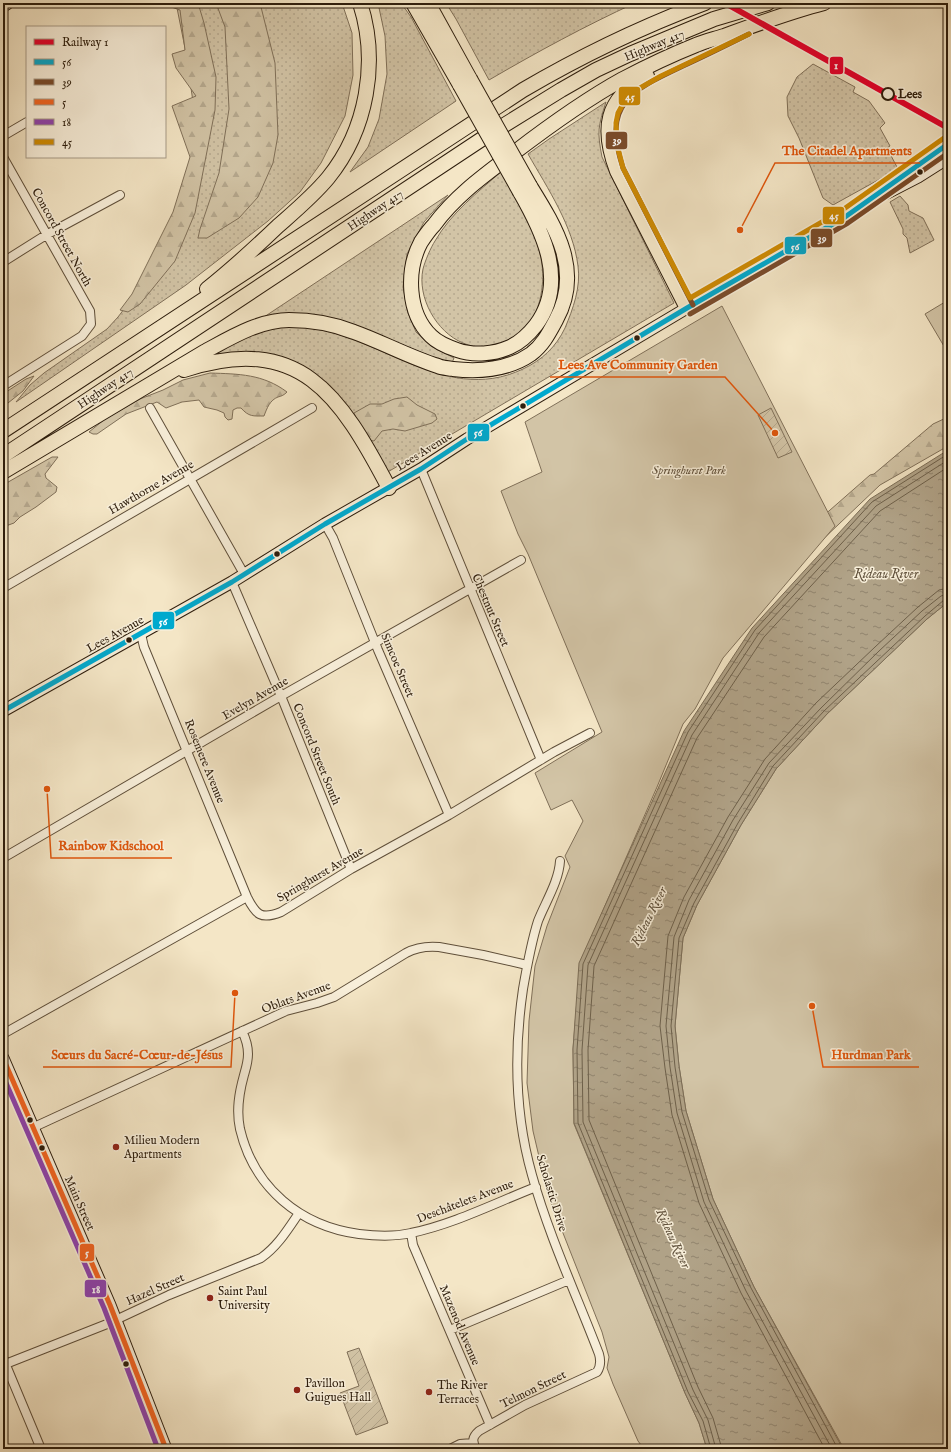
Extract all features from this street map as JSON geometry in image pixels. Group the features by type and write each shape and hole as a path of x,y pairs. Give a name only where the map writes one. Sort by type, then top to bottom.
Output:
{"highway":[{"path":"143,340 234,267 310,197 328,178 342,158 354,136 368,88 368,40 360,3"},
{"path":"413,3 465,82 525,189 548,255 551,278 549,298 541,318 529,334 514,345 500,351 486,354 463,352 446,346 432,337 421,322 413,303 411,283 414,261 421,242 451,204 487,173 544,130 622,80 697,44 790,12 824,3"},
{"path":"428,3 465,82"},
{"name":"Highway 417","path":"3,456 518,116 561,90 596,70 630,54 714,20 768,3"},
{"path":"3,431 523,90 599,48 640,29 699,5"},
{"path":"687,308 617,171 609,147 607,132 608,123 620,97 636,82 746,28"},
{"path":"3,472 236,335 271,322 288,320 308,321 352,331 439,367 472,371 493,369 512,363 531,354 546,339 559,316 567,290 567,266 564,250 550,217 525,189"},
{"path":"152,383 190,368 225,360 250,358 263,359 286,365 306,375 323,389 334,401 351,423 389,488"}],"main road":[{"name":"Lees Avenue","path":"3,711 232,582 325,524 421,469 467,439 687,308 721,290 845,217 946,145"},
{"name":"Lees Avenue","path":"856,209 918,178 948,158"},
{"name":"Main Street","path":"3,1058 116,1320 166,1449"}],"street":[{"path":"3,136 26,123"},
{"name":"Concord Street North","path":"3,157 90,311 91,324 82,336 65,348 3,386"},
{"path":"3,262 46,235 120,195"},
{"path":"150,408 244,574"},
{"name":"Hawthorne Avenue","path":"3,588 312,408"},
{"name":"Chestnut Street","path":"421,469 541,760"},
{"name":"Simcoe Street","path":"325,524 333,538 375,643 449,815"},
{"name":"Evelyn Avenue","path":"3,858 188,752 281,696 469,588 521,560"},
{"name":"Concord Street South","path":"232,582 281,696 351,869"},
{"name":"Rosemere Avenue","path":"141,634 144,647 247,897"},
{"name":"Springhurst Avenue","path":"247,897 254,912 262,916 281,912 351,869 449,815 541,760 590,733"},
{"name":"Scholastic Drive","path":"560,862 558,872 538,922 528,965 518,1024 517,1074 520,1110 526,1150 536,1186 569,1280 599,1354 601,1363 597,1372"},
{"path":"3,1034 247,897"},
{"name":"Oblats Avenue","path":"32,1128 286,1011 334,997 406,953 417,948 439,947 528,965"},
{"name":"Deschâtelets Avenue","path":"242,1031 247,1043 248,1061 239,1097 238,1114 245,1145 250,1159 274,1193 287,1205 299,1213 328,1227 353,1233 383,1236 411,1233 448,1222 536,1186"},
{"name":"Hazel Street","path":"4,1362 116,1320 169,1295 261,1258 277,1245 299,1213"},
{"name":"Mazenod Avenue","path":"411,1233 413,1245 490,1425"},
{"path":"450,1330 569,1280"},
{"path":"4,1362 40,1449"},
{"name":"Telmon Street","path":"475,1446 474,1435 490,1425 525,1405 597,1372"},
{"path":"450,1449 460,1444 475,1446"}],"green space":[{"path":"160,3 198,3 216,77 215,110 195,213 175,261 140,304 128,312 120,310 132,294 173,212 190,157 172,106 196,96 176,68 172,54 185,50 180,10"},
{"path":"176,3 342,3 352,33 353,75 345,116 321,163 300,192 268,221 186,285 16,402 30,385 44,373 107,329 118,317 137,292 187,187 195,116 186,53"},
{"path":"216,3 260,3 275,63 278,135 273,163 258,197 239,218 207,238 198,238 219,173 229,109 225,27"},
{"path":"378,3 401,3 411,17 456,101 350,172 368,147 379,119 387,74 385,36"},
{"path":"446,3 635,3 561,40 489,80"},
{"path":"813,64 855,87 853,92 869,101 885,123 880,128 890,146 887,148 898,169 833,205 823,198 799,138 788,116 787,97 797,77"},
{"path":"606,102 599,129 599,141 602,157 674,303 386,473 348,408 322,380 290,361 263,353 237,354 215,358 213,354 251,335 270,329 292,327 322,330 351,339 435,373 464,379 493,378 523,369 536,361 553,347 565,328 576,298 579,274 575,251 565,222 559,208 528,154"},
{"path":"502,171 532,228 536,240 540,253 543,273 542,291 534,316 530,324 523,332 496,345 479,347 468,345 453,338 437,322 426,302 423,291 423,269 433,244 449,221 474,195"},
{"path":"448,195 424,222 407,254 403,287 408,313 416,332 431,346 454,358 452,363 435,358 383,337 261,319"},
{"path":"900,196 908,205 909,211 923,218 934,240 910,253 907,238 903,234 903,229 890,202"},
{"path":"945,302 948,308 948,353 925,314"},
{"name":"Springhurst Park","path":"722,306 835,526 723,658 695,709 683,724 580,963 573,1049 574,1124 685,1393 699,1423 707,1449 644,1449 638,1441 613,1384 607,1368 609,1357 602,1332 548,1195 533,1131 527,1083 529,1021 535,966 547,926 570,867 565,856 583,821 572,800 551,810 535,773 602,732 501,491 542,472 525,422"},
{"path":"210,373 260,378 287,392 271,402 264,416 251,415 246,413 241,408 237,408 233,410 232,419 228,420 224,413 204,407 199,400 182,402 166,408 157,402 126,414 97,434 89,432 105,419 140,399 183,380"},
{"path":"34,376 23,391 3,407 3,394 26,379"},
{"path":"407,397 417,405 435,414 437,419 432,423 405,431 393,429 382,431 374,441 369,440 361,430 354,413 370,404 382,404 394,399"},
{"path":"771,408 792,452 778,458 758,415"},
{"path":"948,417 948,446 880,485 798,563 781,553 870,475 874,474 933,424"},
{"path":"52,457 58,457 45,474 46,478 57,487 56,492 20,517 14,523 3,527 3,485"},
{"path":"948,602 948,1449 844,1449 754,1287 713,1199 686,1111 679,1066 675,1026 683,938 697,905 741,825 776,769 827,714 927,619"},
{"path":"359,1348 388,1423 356,1435 340,1393 359,1386 347,1352"}],"water":[{"name":"Rideau River","path":"948,450 948,602 927,619 827,714 776,769 741,825 697,905 683,938 675,1026 679,1066 686,1111 713,1199 754,1287 843,1449 707,1449 699,1423 685,1393 574,1123 573,1049 579,963 684,731 752,628 870,499"}],"rail line":[{"name":"1","path":"725,3 948,128"}],"transit line":[{"name":"39","path":"693,305 623,168 617,146 616,129 619,114 625,102 635,92 648,83 749,34"},
{"name":"45","path":"749,34 661,76 640,88 630,96 618,113 616,123 617,145 623,168 690,298 841,211 944,138"},
{"name":"56","path":"3,711 232,582 325,524 421,469 467,439 687,308 845,217 948,144"},
{"name":"39","path":"690,314 848,223 948,153"},
{"name":"5","path":"3,1058 110,1305 166,1449"},
{"name":"18","path":"3,1076 104,1308 158,1449"}],"place":[{"name":"Lees","path":"888,94"},
{"name":"The Citadel Apartments","path":"740,230"},
{"name":"Lees Ave Community Garden","path":"775,433"},
{"name":"Rainbow Kidschool","path":"47,789"},
{"name":"Sœurs du Sacré-Cœur-de-Jésus","path":"235,993"},
{"name":"Hurdman Park","path":"812,1006"},
{"name":"Milieu Modern Apartments","path":"116,1147"},
{"name":"Saint Paul University","path":"210,1298"},
{"name":"Pavillon Guigues Hall","path":"297,1390"},
{"name":"The River Terraces","path":"429,1392"}]}
